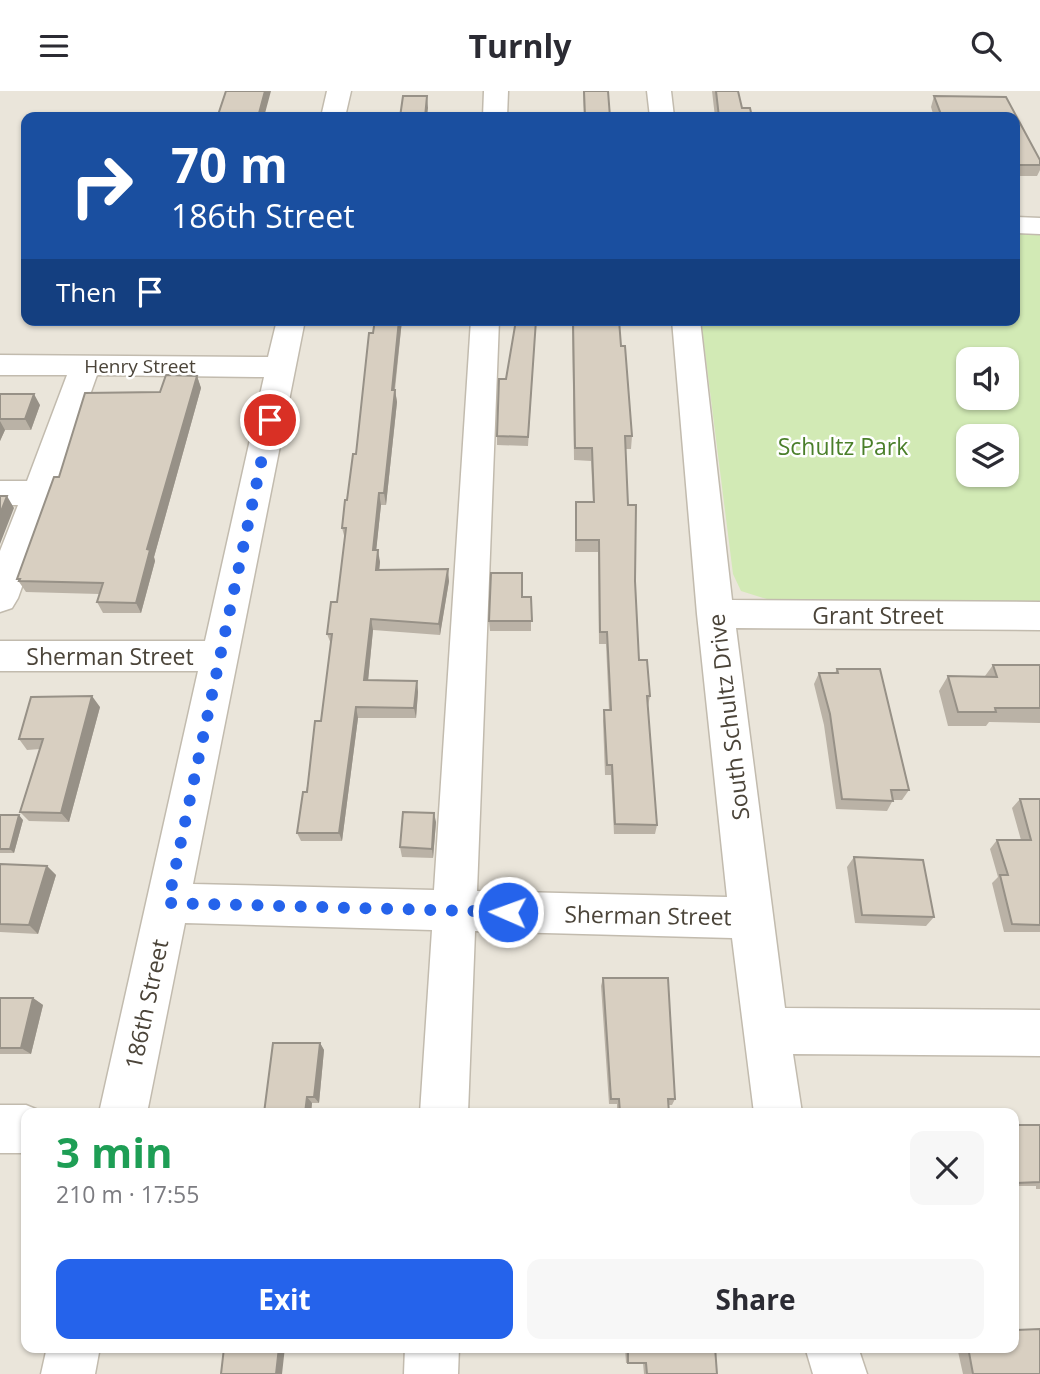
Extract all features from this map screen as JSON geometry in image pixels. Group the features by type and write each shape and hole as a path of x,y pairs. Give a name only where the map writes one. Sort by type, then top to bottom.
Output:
{"street":[{"path":"334,112 339,91"},
{"path":"495,112 496,91"},
{"path":"659,91 661,112"},
{"path":"1020,225 1040,226"},
{"name":"186th Street","path":"124,1108 289,326"},
{"path":"444,1108 485,326"},
{"name":"South Schultz Drive","path":"687,326 715,614 751,918 777,1108"},
{"name":"Henry Street","path":"0,365 281,367"},
{"path":"0,598 85,366"},
{"path":"0,493 38,493"},
{"name":"Grant Street","path":"715,614 1040,616"},
{"name":"Sherman Street","path":"0,656 220,656"},
{"name":"Sherman Street","path":"168,903 751,918"},
{"path":"766,1031 1040,1033"},
{"path":"0,1129 21,1129"},
{"path":"68,1374 73,1353"},
{"path":"430,1374 432,1353"},
{"path":"833,1353 840,1374"}],"shaded area":[{"path":"0,91 1040,91 1040,1374 0,1374"}],"green space":[{"name":"Schultz Park","path":"1020,234 1040,234 1040,601 770,600 741,591 733,574 702,326 1020,326"}],"building":[{"path":"226,91 265,91 259,112 219,112"},
{"path":"584,91 608,91 610,112 585,112"},
{"path":"716,91 738,91 742,108 750,108 751,112 718,112"},
{"path":"403,96 427,96 425,112 401,112"},
{"path":"934,96 1006,97 1014,112 940,112"},
{"path":"1020,123 1040,160 1040,165 1020,165"},
{"path":"374,326 398,326 392,390 395,390 384,493 379,493 373,550 378,550 376,570 448,569 439,624 371,619 364,680 417,681 414,708 356,707 339,833 297,833 303,792 307,792 315,721 321,721 332,634 327,634 331,602 337,602 346,528 342,528 345,500 353,454 356,454 369,333 373,333"},
{"path":"515,326 536,326 528,437 497,436 499,379 506,379"},
{"path":"573,326 619,326 621,346 625,346 632,436 625,436 628,505 636,505 635,581 639,660 647,660 650,696 647,696 657,825 615,824 612,765 607,765 604,710 611,710 607,632 600,632 599,540 576,540 576,502 594,502 592,448 575,448"},
{"path":"166,375 197,376 147,549 150,550 136,603 97,602 103,583 19,581 20,579 17,579 54,477 59,477 85,393 160,392"},
{"path":"0,394 34,394 25,419 0,419"},
{"path":"0,496 7,496 0,514"},
{"path":"491,573 522,573 522,597 531,597 532,621 489,621"},
{"path":"993,665 1040,665 1040,708 995,708 996,712 958,712 948,676 997,677"},
{"path":"837,669 880,669 909,790 891,790 893,801 842,799 830,714 819,673 838,673"},
{"path":"92,696 61,813 20,812 43,739 19,739 31,697"},
{"path":"1020,799 1040,799 1040,925 1012,924 1000,875 1008,875 997,840 1031,840"},
{"path":"403,812 434,813 432,849 400,847"},
{"path":"0,815 19,815 10,849 0,849"},
{"path":"854,857 923,860 934,917 862,915"},
{"path":"0,864 47,866 29,925 0,924"},
{"path":"603,978 668,978 675,1099 668,1099 669,1108 620,1108 619,1099 611,1099"},
{"path":"0,998 33,998 21,1048 0,1048"},
{"path":"273,1043 320,1043 314,1097 307,1097 306,1108 265,1108"},
{"path":"1019,1125 1040,1125 1040,1182 1019,1183"},
{"path":"1040,1329 1040,1374 973,1374 969,1353 1019,1353 1019,1330"},
{"path":"223,1353 278,1353 276,1374 221,1374"},
{"path":"628,1353 715,1353 717,1374 647,1374 646,1363 628,1363"}],"route":[{"path":"270,420 168,903 508,912"}]}
